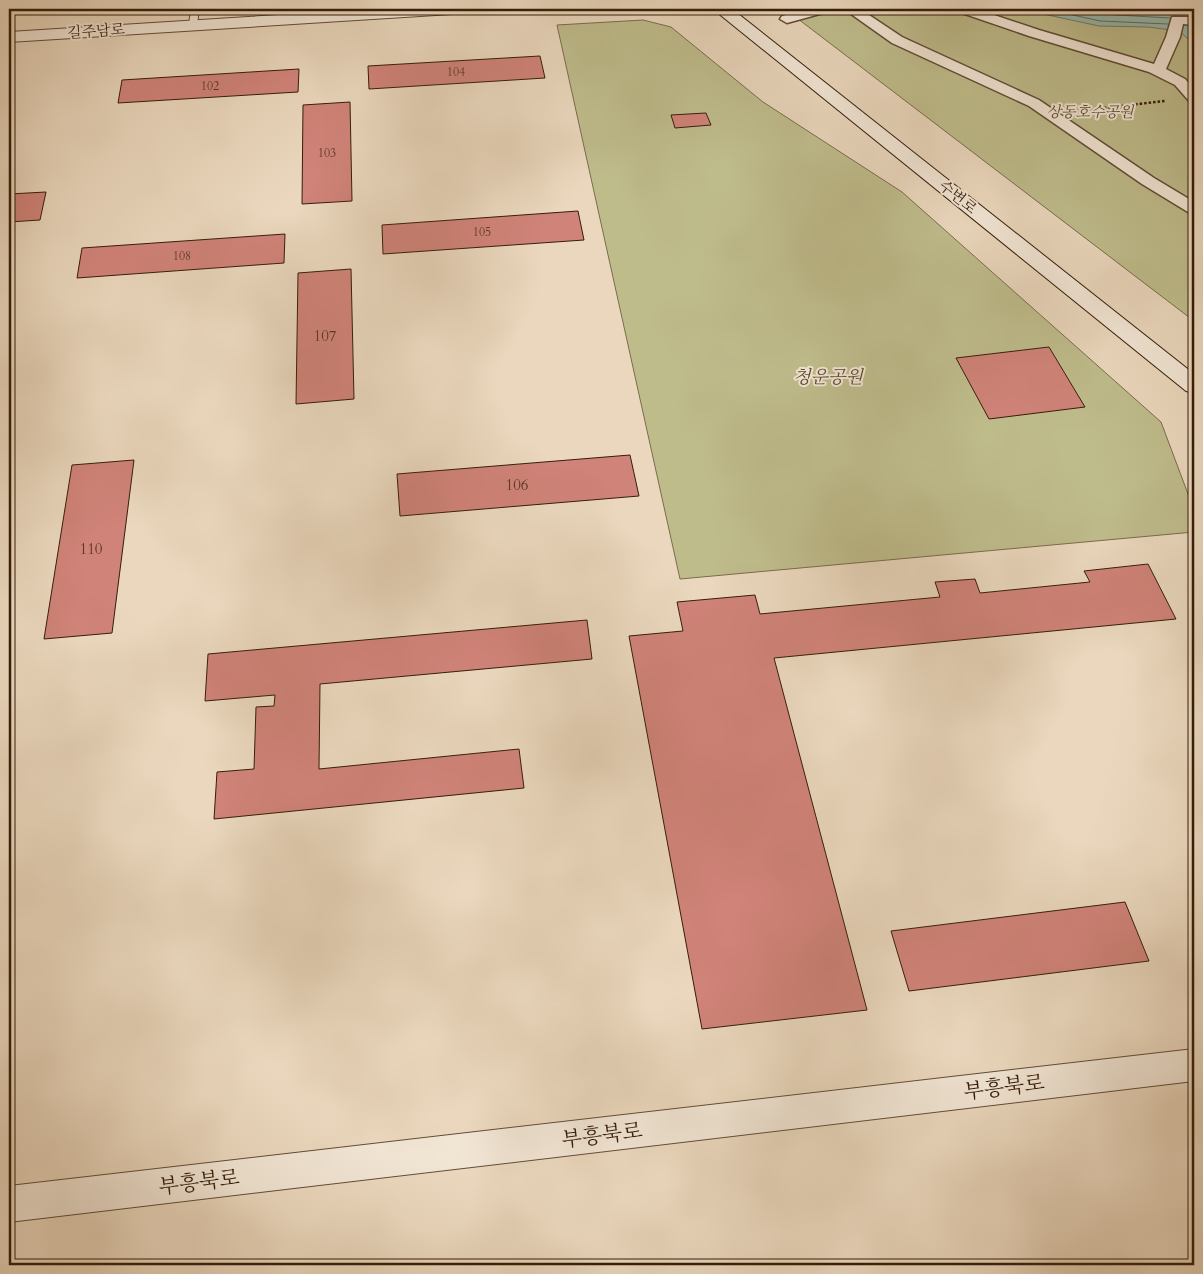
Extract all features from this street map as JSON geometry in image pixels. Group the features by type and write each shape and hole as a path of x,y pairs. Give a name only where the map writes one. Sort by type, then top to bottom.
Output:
{"street":[{"name":"길주남로","path":"9,37 194,17 452,9"},
{"name":"수변로","path":"722,9 1194,386"},
{"path":"787,18 822,9"},
{"path":"851,9 897,40 1034,103 1148,181 1194,208"},
{"path":"964,9 1034,33 1158,71 1180,82 1194,98"},
{"path":"1158,71 1173,37 1176,20 1194,21"},
{"name":"부흥북로","path":"9,1204 1194,1065"}],"path":[{"path":"1054,117 1087,110 1135,105"}],"green space":[{"name":"상동호수공원","path":"785,9 1194,9 1194,321"},
{"name":"청운공원","path":"643,20 671,27 763,102 902,192 1161,422 1194,510 1194,532 680,579 557,25"}],"water":[{"path":"1020,9 1194,9 1194,44 1179,31 1148,27 1099,26"}],"building":[{"path":"9,9 72,9 9,14"},
{"path":"540,56 545,78 369,89 368,66"},
{"path":"299,69 298,92 118,103 122,80"},
{"path":"350,102 352,201 302,204 303,105"},
{"path":"706,113 711,125 675,128 671,115"},
{"path":"46,192 40,220 9,222 9,194"},
{"path":"578,211 584,240 383,254 382,225"},
{"path":"285,234 284,263 77,278 82,248"},
{"path":"351,269 354,399 296,404 298,273"},
{"path":"1049,347 1085,407 989,419 956,358"},
{"path":"630,455 639,496 400,516 397,474"},
{"path":"134,460 112,633 44,639 72,465"},
{"path":"1148,564 1176,619 774,658 867,1010 702,1029 629,636 683,631 677,602 755,595 760,614 940,597 935,582 975,579 980,593 1090,582 1084,571"},
{"path":"587,620 592,659 320,684 319,769 519,749 524,788 214,819 217,772 254,769 256,707 274,706 275,695 205,701 208,654"},
{"path":"1125,902 1149,961 909,991 891,931"}]}
